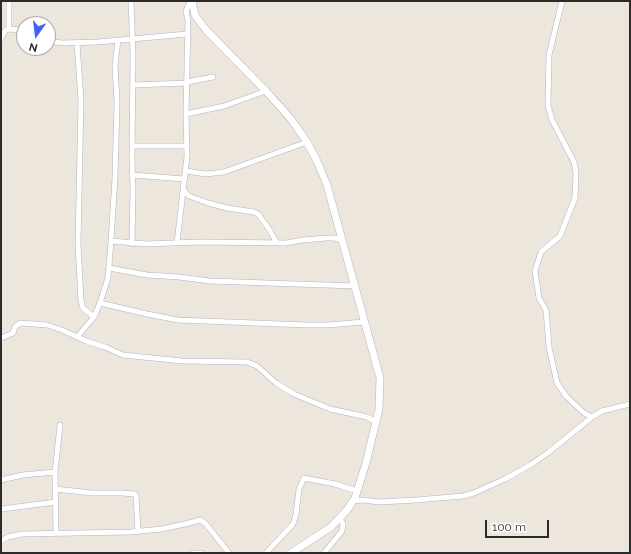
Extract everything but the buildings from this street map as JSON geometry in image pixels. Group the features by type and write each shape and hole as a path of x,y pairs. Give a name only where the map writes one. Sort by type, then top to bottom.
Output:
{"main road":[{"path":"193,2 195,15 206,30 291,119 307,142 317,161 324,178 380,378 380,399 376,422 366,462 357,491 352,501 340,518 324,532 291,553"}],"street":[{"path":"9,1 9,29"},
{"path":"131,1 133,85 132,244"},
{"path":"562,1 549,55 548,105 552,120 574,162 576,172 575,198 560,236 541,252 535,271 539,298 547,313 549,347 557,383 566,396 584,413 592,417"},
{"path":"177,243 184,191 187,146 186,114 188,21 186,11 189,4 193,2"},
{"path":"1,38 5,31 9,29 16,29"},
{"path":"56,42 118,40 187,34"},
{"path":"77,337 94,317 108,278 116,115 115,65 118,40"},
{"path":"77,42 81,100 78,244 80,301 83,308 94,317"},
{"path":"133,85 187,84 187,82 213,77"},
{"path":"186,114 224,106 266,92"},
{"path":"185,171 206,174 224,172 307,142"},
{"path":"133,146 187,146"},
{"path":"133,176 184,179"},
{"path":"184,191 189,196 208,203 258,214 277,243"},
{"path":"111,241 132,244 199,242 277,243 326,238 342,240"},
{"path":"109,268 147,275 210,281 355,286"},
{"path":"100,303 178,320 307,325 364,322"},
{"path":"1,338 13,333 18,324 23,323 55,327 123,355 182,361 247,362 257,366 276,383 294,394 336,411 367,417 376,422"},
{"path":"352,501 362,500 380,502 416,500 463,496 474,493 532,464 550,452 585,422 602,411 630,404"},
{"path":"584,413 585,422"},
{"path":"56,533 55,472 60,425"},
{"path":"1,480 23,475 55,472"},
{"path":"266,553 293,524 296,515 299,488 304,478 335,484 357,491"},
{"path":"56,489 135,494 138,532"},
{"path":"1,509 56,502"},
{"path":"324,553 342,531 343,524 340,518"},
{"path":"1,541 14,534 138,532 182,525 200,520 205,523 229,553"},
{"path":"193,553 201,553"}]}
